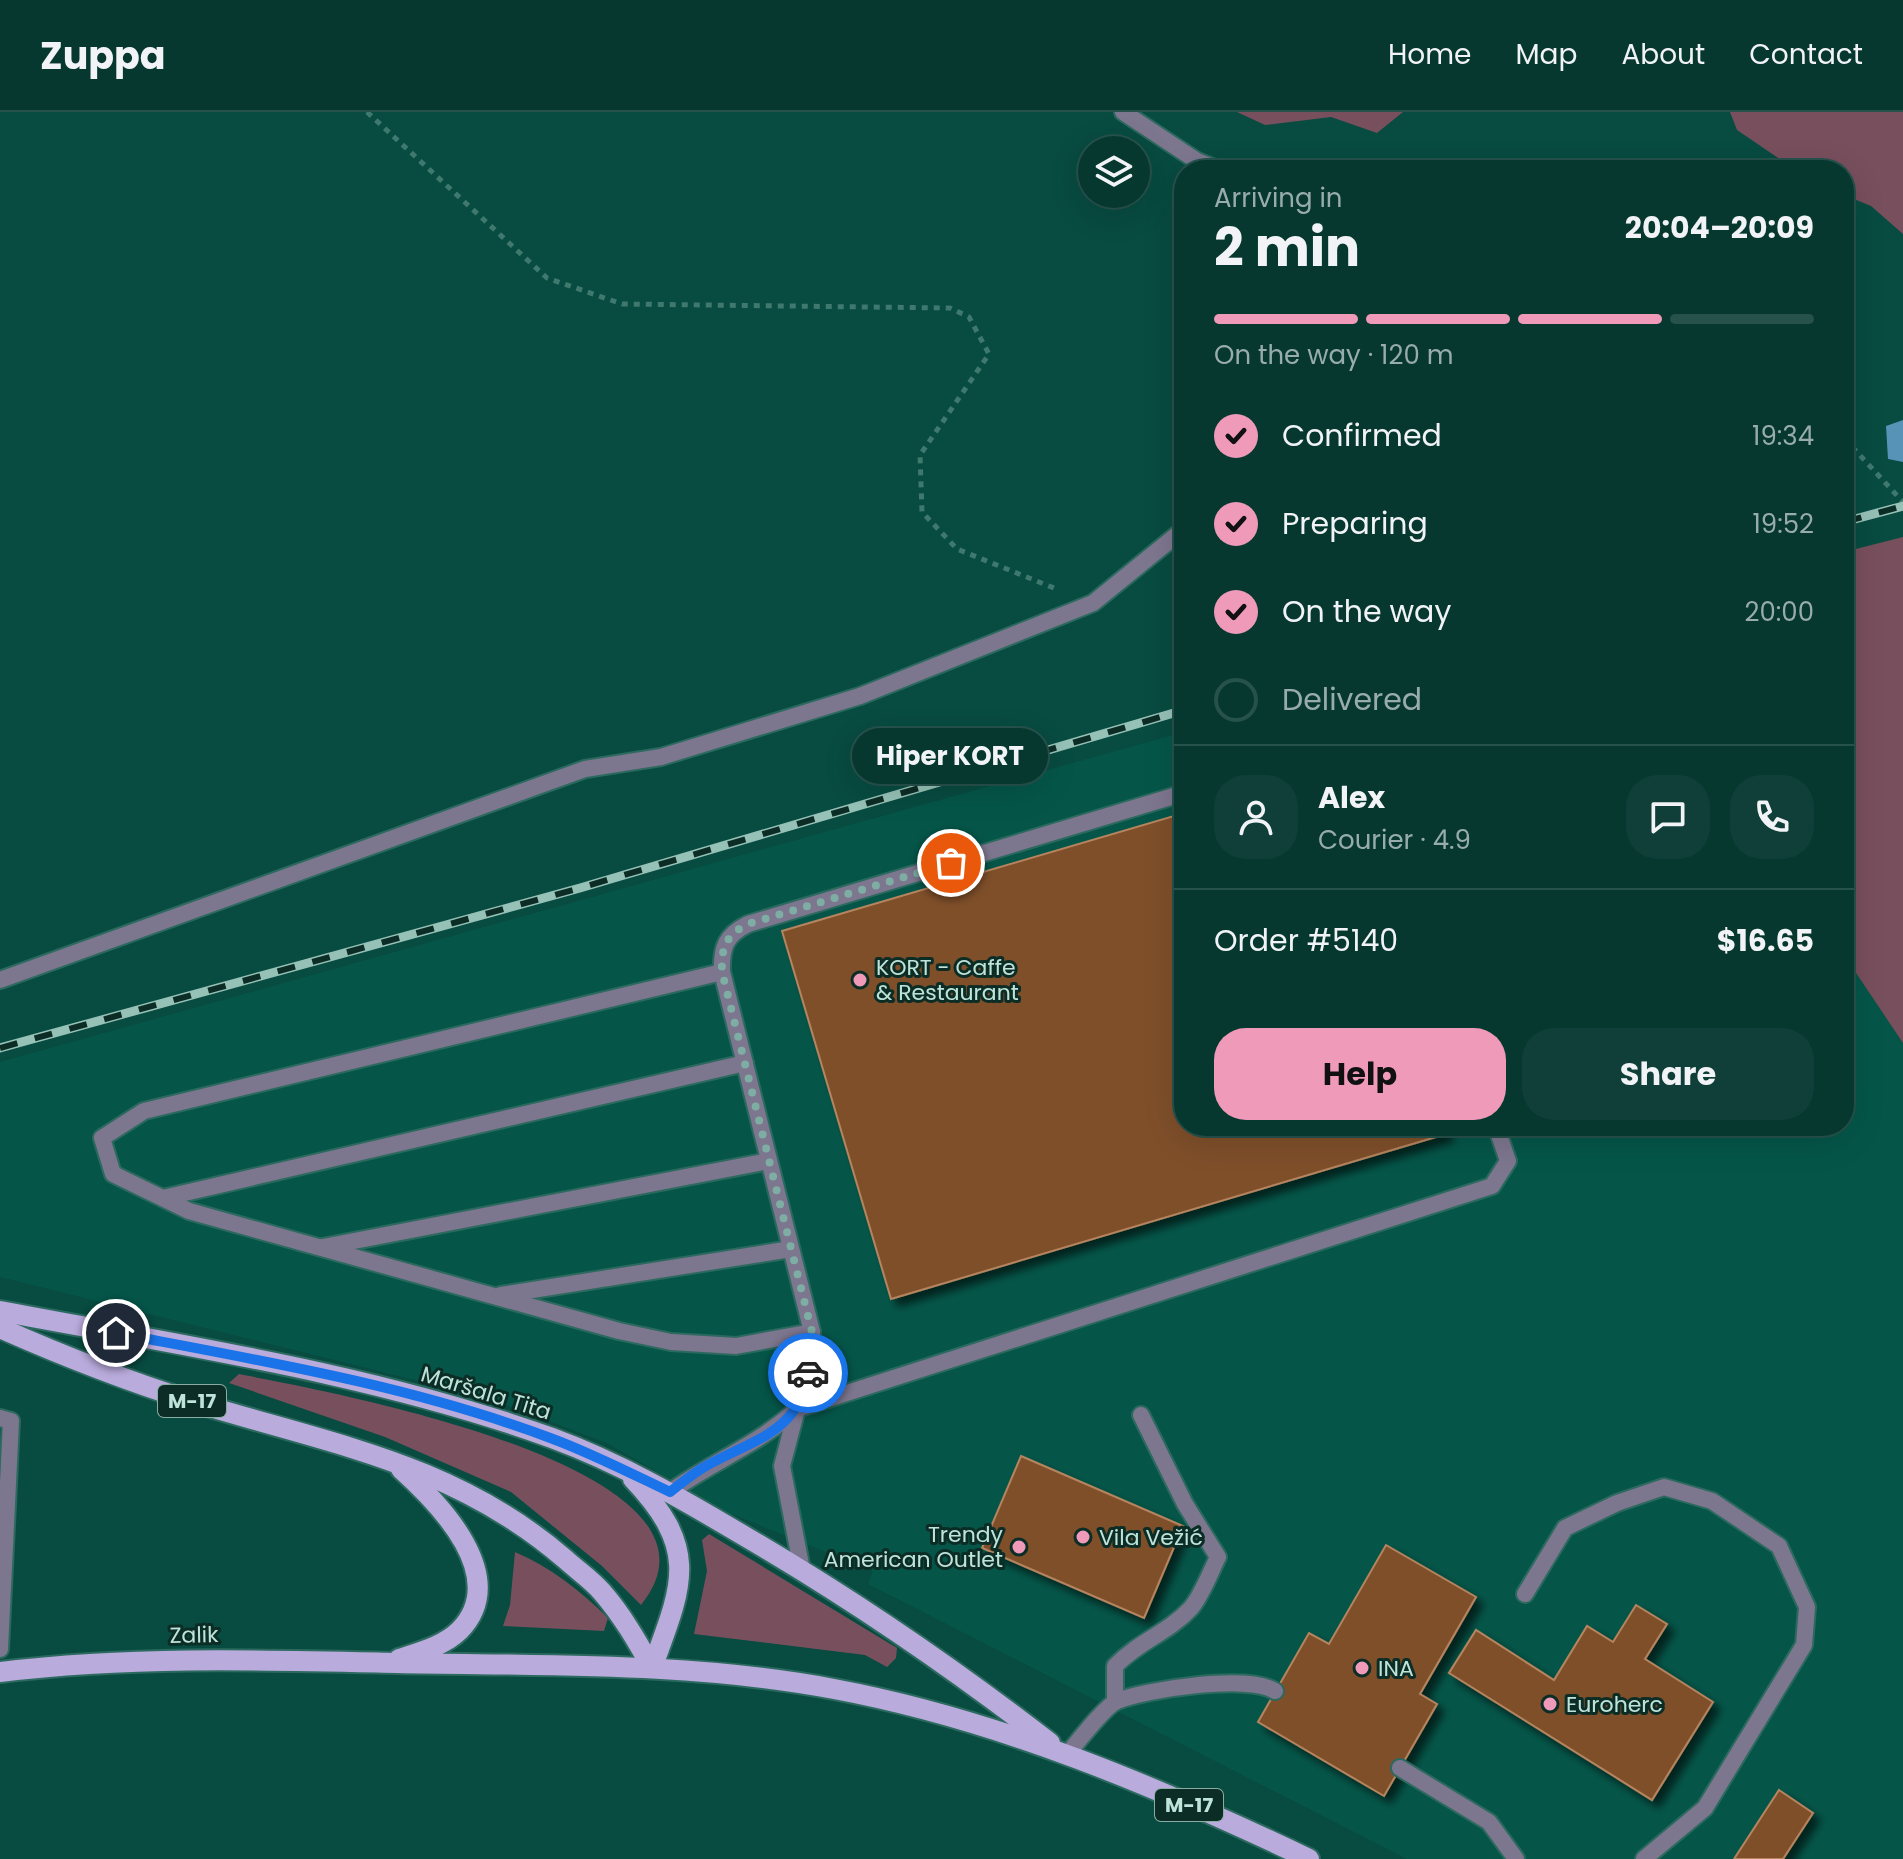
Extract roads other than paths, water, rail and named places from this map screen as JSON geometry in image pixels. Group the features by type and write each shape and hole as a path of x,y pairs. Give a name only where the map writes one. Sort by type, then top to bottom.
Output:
{"main road":[{"name":"Maršala Tita","path":"0,1311 369,1384 518,1427 625,1471 670,1492 802,1570 971,1682 1066,1756"},
{"name":"M-17","path":"0,1328 75,1361 192,1401 389,1458 477,1495 536,1534 600,1589 625,1621 652,1668"},
{"path":"389,1458 432,1497 453,1524 471,1557 478,1585 473,1612 459,1631 439,1644 389,1663"},
{"path":"625,1471 657,1504 672,1528 679,1550 681,1574 677,1598 652,1668"},
{"name":"Zalik","path":"0,1672 126,1660 255,1658 389,1663"},
{"name":"M-17","path":"389,1663 652,1668 833,1689 991,1728 1066,1756 1309,1859"}],"lane":[{"path":"1123,112 1195,160"},
{"path":"0,980 585,769 661,757 860,696 1093,603 1174,537"},
{"path":"802,1570 782,1466 806,1382 812,1332 722,972 721,952 731,933 748,924 1174,796"},
{"path":"722,972 144,1111 102,1138 113,1174 189,1211 495,1296 671,1342 736,1346 812,1332"},
{"path":"163,1198 745,1063"},
{"path":"670,1492 702,1469 772,1433 797,1409 1492,1186 1508,1161 1499,1136"},
{"path":"320,1248 769,1161"},
{"path":"495,1296 791,1249"},
{"path":"1115,1702 1115,1666 1134,1645 1163,1631 1192,1607 1218,1557 1185,1504 1141,1415"},
{"path":"0,1418 11,1421 0,1649"},
{"path":"1525,1594 1565,1528 1617,1503 1664,1487 1712,1501 1779,1546 1807,1607 1804,1645 1705,1808 1644,1859"},
{"path":"1066,1756 1115,1702 1224,1681 1265,1684 1275,1691"},
{"path":"1400,1768 1489,1822 1516,1859"}],"water":[{"path":"1903,420 1903,462 1888,459 1886,426"}],"railway":[{"path":"1854,519 1903,506"},
{"path":"0,1048 580,888 1174,713"}],"place":[{"name":"Hiper KORT","path":"951,863"},
{"name":"KORT - Caffe & Restaurant","path":"860,980"},
{"name":"Vila Vežić","path":"1083,1537"},
{"name":"Trendy American Outlet","path":"1019,1547"},
{"name":"INA","path":"1362,1668"},
{"name":"Euroherc","path":"1550,1704"}]}
